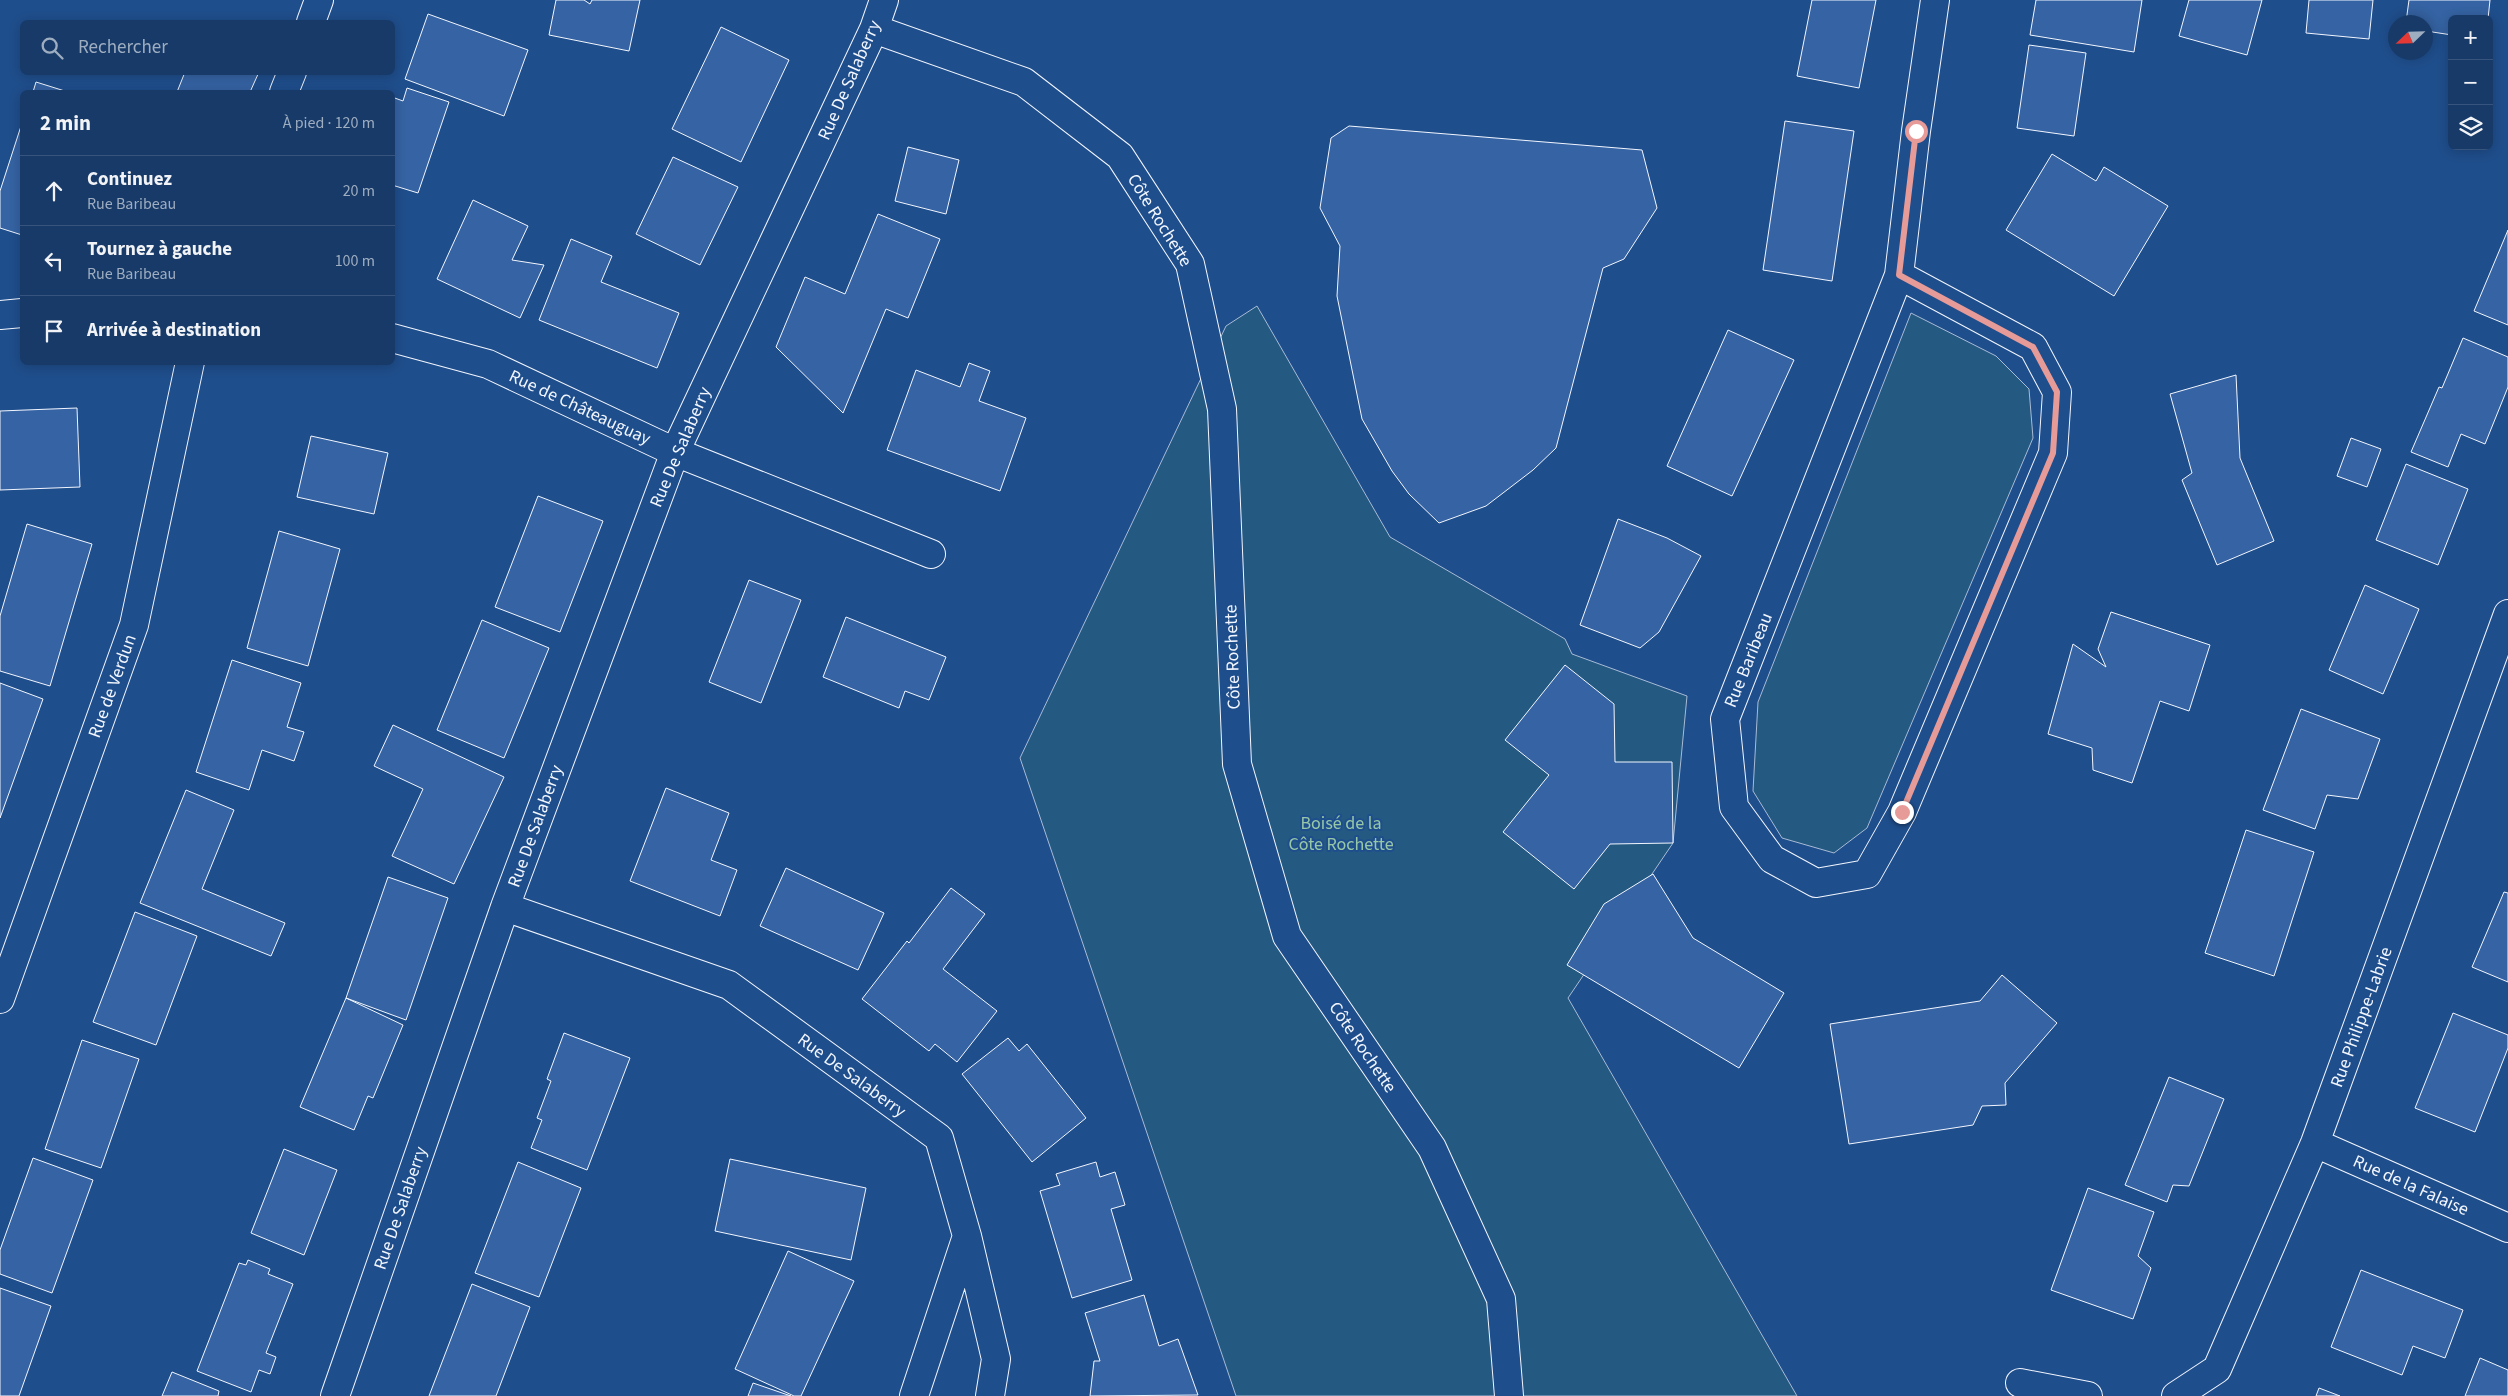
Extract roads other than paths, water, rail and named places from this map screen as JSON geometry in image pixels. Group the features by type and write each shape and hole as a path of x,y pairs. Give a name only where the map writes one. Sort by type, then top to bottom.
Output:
{"street":[{"path":"312,20 319,0"},
{"name":"Rue De Salaberry","path":"335,1396 505,907 675,452 874,29 884,0"},
{"name":"Rue Baribeau","path":"1899,275 2033,347 2057,392 2053,453 1902,812 1867,874 1816,883 1772,859 1734,807 1725,719 1899,275 1916,131 1935,0"},
{"name":"Côte Rochette","path":"874,29 1024,82 1120,156 1190,264 1222,409 1237,764 1287,936 1432,1148 1500,1299 1509,1396"},
{"path":"285,90 291,75"},
{"path":"0,315 20,312"},
{"name":"Rue de Châteauguay","path":"395,339 488,364 675,452 931,554"},
{"name":"Rue de Verdun","path":"0,999 134,625 189,365"},
{"name":"Rue Philippe-Labrie","path":"2176,1396 2217,1369 2314,1143 2508,614"},
{"name":"Rue De Salaberry","path":"505,907 729,985 940,1138 967,1236 996,1358 990,1396"},
{"name":"Rue de la Falaise","path":"2314,1143 2508,1228"},
{"path":"914,1396 967,1236"},
{"path":"2020,1382 2088,1396"}],"park label":[{"name":"Boisé de la Côte Rochette","path":"1341,833"}]}
